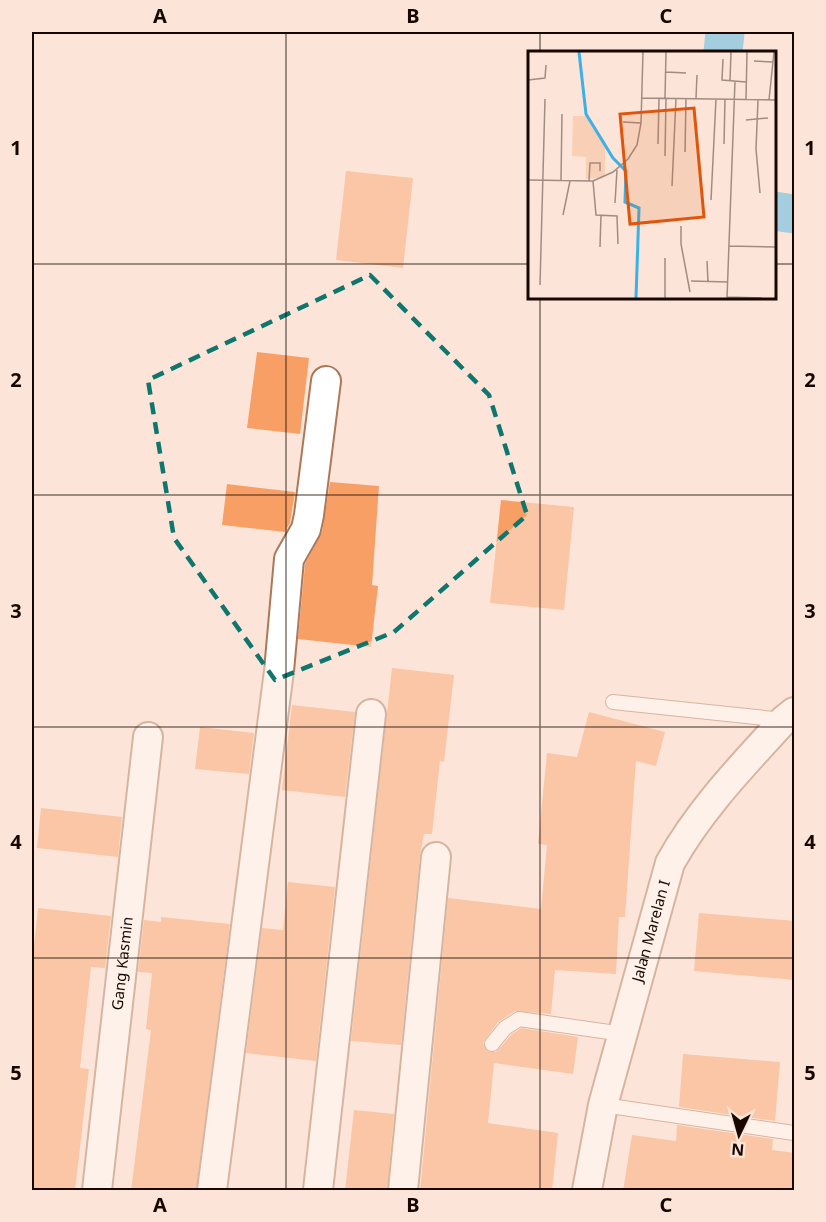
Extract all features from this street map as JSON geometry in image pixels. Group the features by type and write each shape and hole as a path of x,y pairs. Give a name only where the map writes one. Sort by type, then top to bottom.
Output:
{"street":[{"path":"212,1191 279,670 289,559 306,528 309,515 326,381"},
{"path":"318,1191 371,714"},
{"name":"Jalan Marelan I","path":"587,1191 603,1105 670,863 684,838 713,799 789,716"},
{"name":"Gang Kasmin","path":"97,1191 148,737"},
{"path":"403,1191 436,857"}],"lane":[{"path":"613,702 789,716"},
{"path":"492,1044 505,1028 519,1019 623,1034"},
{"path":"603,1105 795,1133"}],"highlighted area":[{"path":"370,275 489,395 527,515 394,632 275,680 174,538 148,380"}],"building":[{"path":"346,171 413,178 403,268 336,260"},
{"path":"257,352 309,358 300,434 247,428"},
{"path":"330,482 379,486 372,585 378,586 371,647 298,639 305,564 322,532"},
{"path":"227,484 295,492 290,523 285,532 222,525"},
{"path":"501,500 574,507 564,610 490,603"},
{"path":"392,668 454,675 444,762 440,761 432,834 424,834 420,855 401,1045 351,1041"},
{"path":"292,705 355,712 345,797 282,790"},
{"path":"589,712 665,732 656,766 636,761 625,917 619,917 616,974 555,970 551,1014 515,1011 498,1022 483,1043 487,1051 496,1052 511,1035 521,1028 578,1037 573,1074 494,1063 488,1123 558,1133 552,1191 420,1191 448,898 541,909 547,845 538,844 547,753 577,757"},
{"path":"200,727 254,733 249,774 195,769"},
{"path":"41,808 122,817 118,857 37,848"},
{"path":"288,882 335,887 316,1061 246,1053 262,928 283,930"},
{"path":"38,908 111,916 105,968 91,967 80,1068 89,1069 75,1191 32,1191 32,965"},
{"path":"699,913 795,921 795,980 694,971"},
{"path":"161,917 230,924 196,1191 131,1191 151,1030 146,1029 152,973 138,972 144,920 161,922"},
{"path":"683,1054 780,1062 775,1121 679,1107"},
{"path":"354,1110 394,1114 387,1191 345,1191"},
{"path":"677,1125 773,1139 772,1150 795,1153 795,1191 623,1191 632,1135 676,1141"}],"waterway":[{"path":"723,51 725,32"},
{"path":"775,211 794,214"}]}
